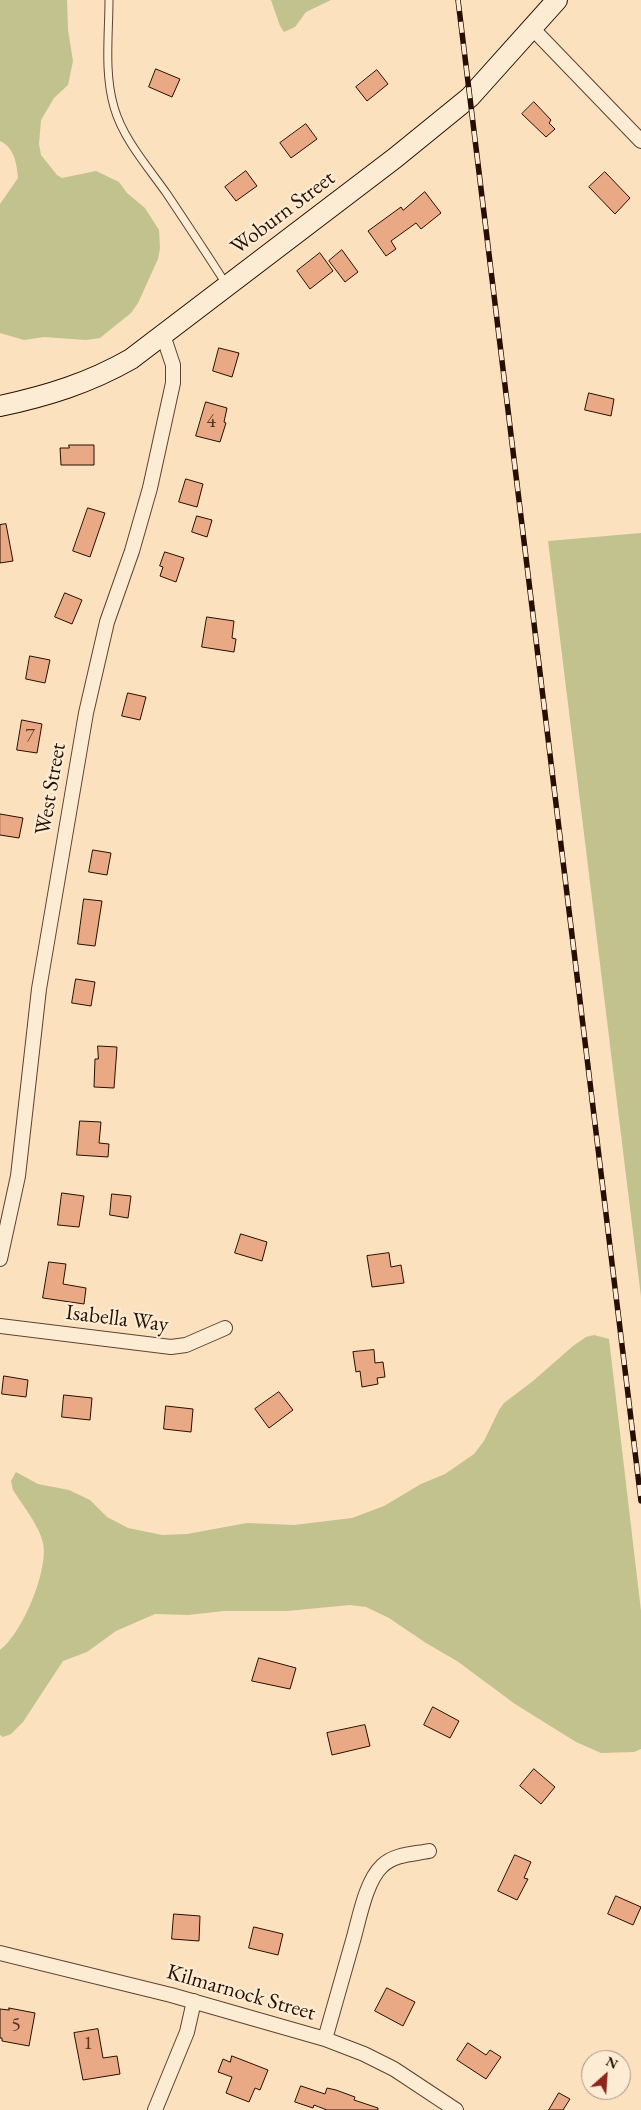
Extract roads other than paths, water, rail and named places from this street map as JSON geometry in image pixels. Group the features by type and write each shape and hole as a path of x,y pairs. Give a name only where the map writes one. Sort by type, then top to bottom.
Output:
{"street":[{"name":"Woburn Street","path":"0,406 54,393 104,374 131,359 395,158 470,97 557,0"},
{"path":"532,28 641,142"},
{"name":"West Street","path":"0,1259 18,1176 39,989 86,712 107,622 132,551 150,488 173,383 173,365 163,335"},
{"name":"Isabella Way","path":"0,1326 171,1348 186,1345 225,1328"},
{"path":"325,2040 364,1901 373,1878 383,1865 390,1860 400,1856 429,1851"},
{"name":"Kilmarnock Street","path":"0,1953 64,1967 194,2001 325,2040 364,2054 394,2069 456,2110"},
{"path":"155,2110 187,2032 194,2001"}],"lane":[{"path":"109,0 109,63 111,92 116,114 126,136 189,225 227,286"}],"railway":[{"path":"458,0 641,1501"}]}
